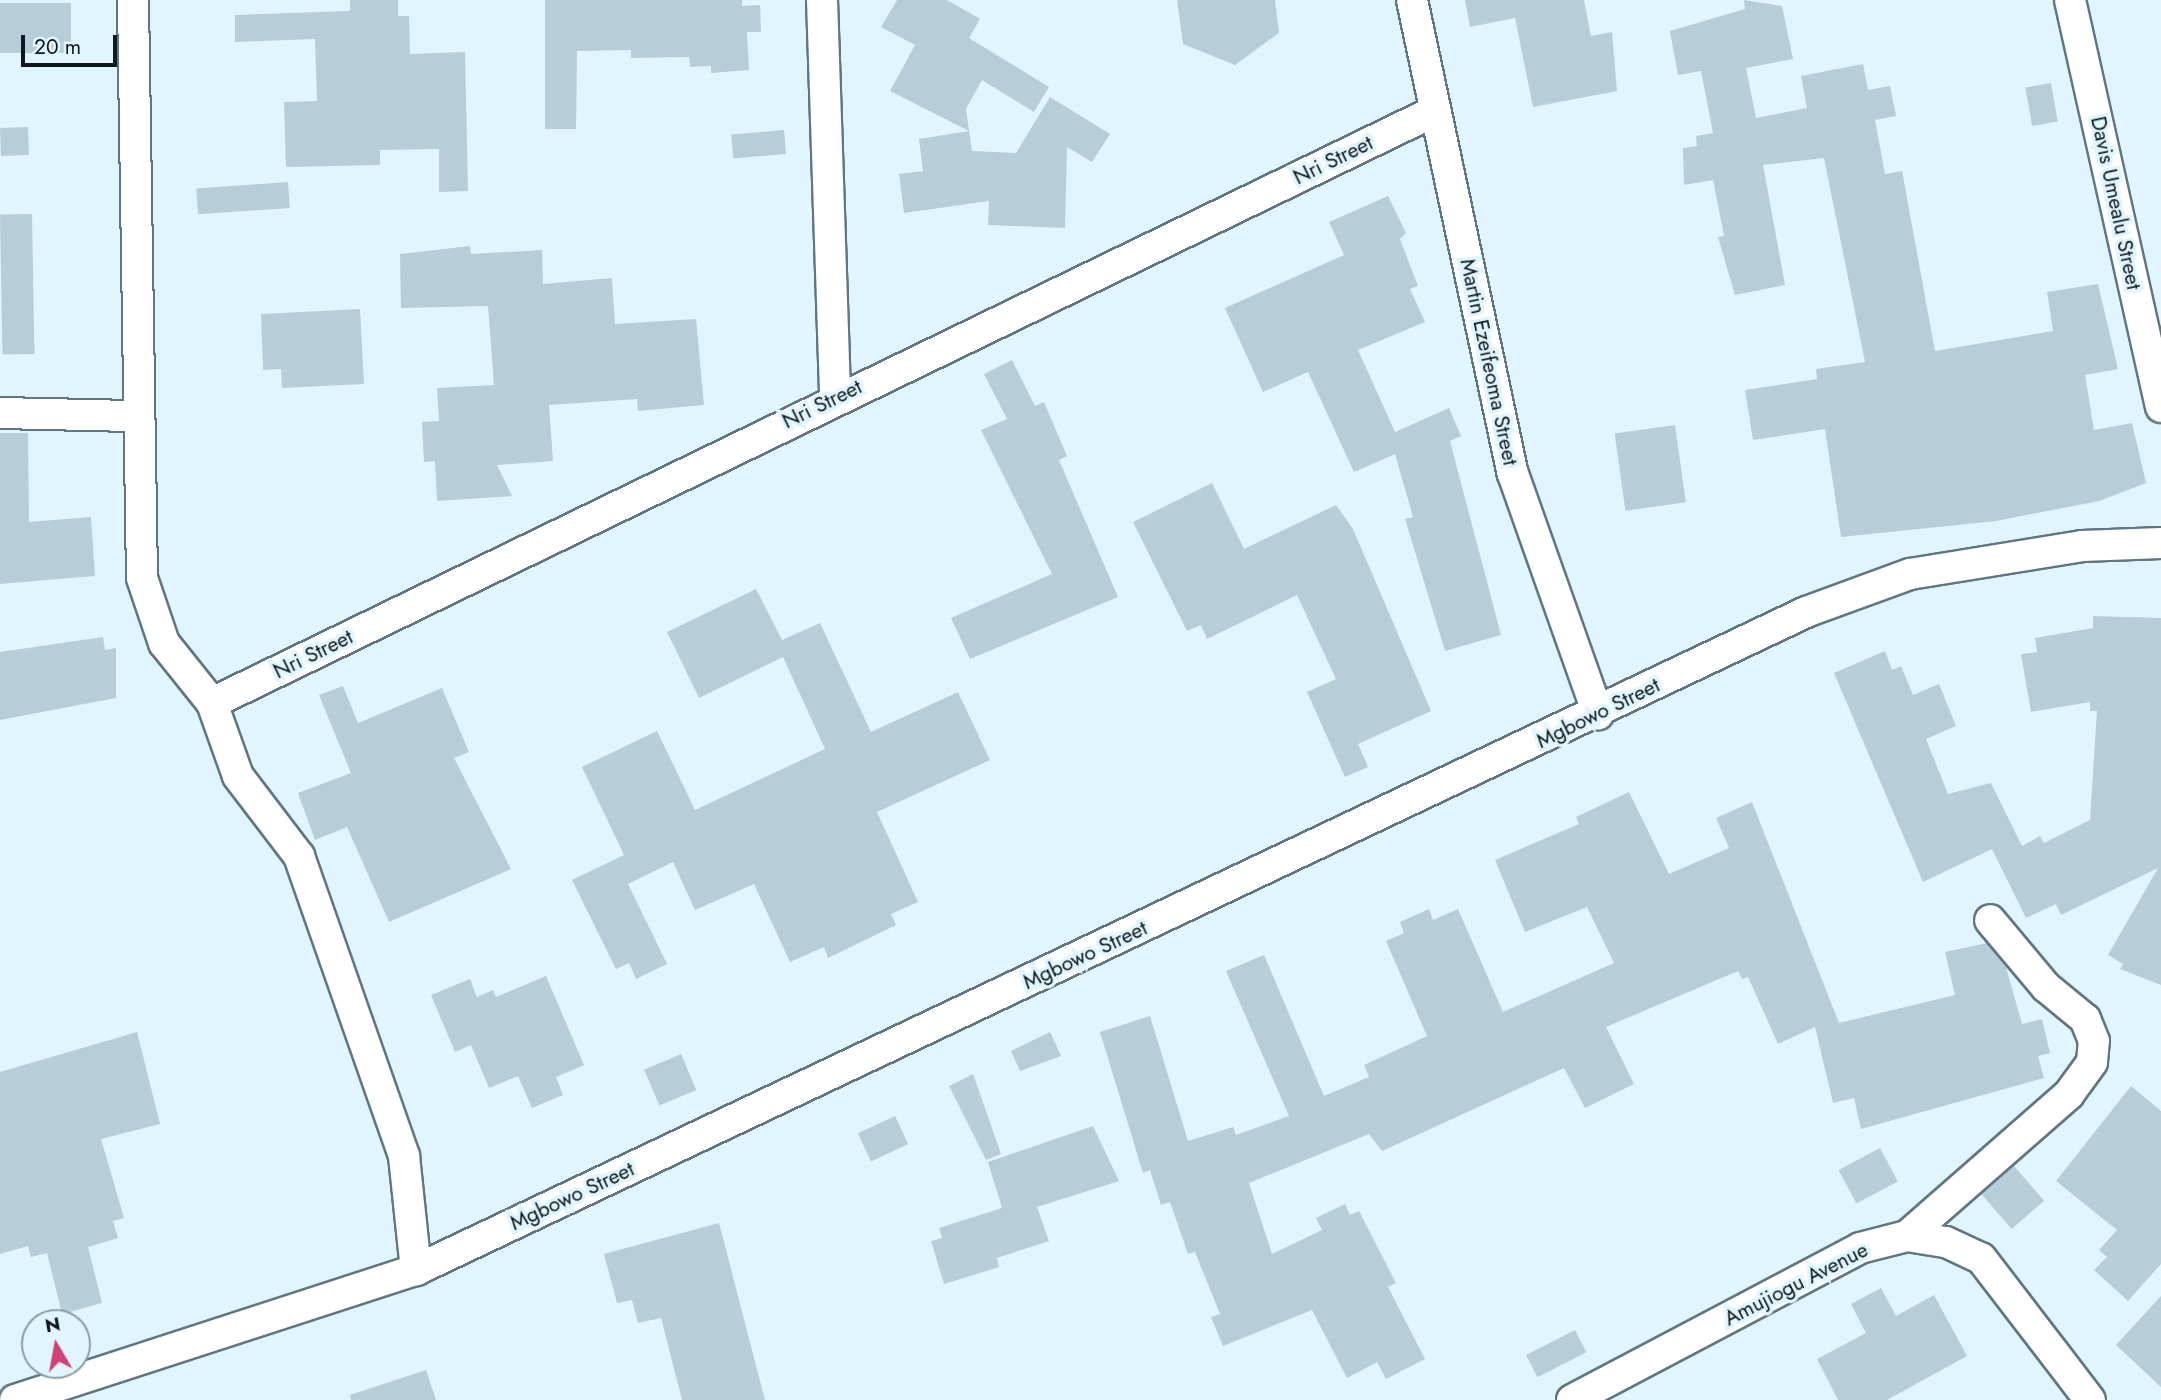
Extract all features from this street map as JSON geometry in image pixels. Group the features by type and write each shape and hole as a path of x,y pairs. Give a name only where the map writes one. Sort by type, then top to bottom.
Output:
{"street":[{"path":"133,0 135,416 142,578 164,643 212,704 238,776 299,856 404,1156 416,1270"},
{"path":"822,0 835,397"},
{"name":"Martin Ezeifeoma Street","path":"1412,0 1513,474 1598,714"},
{"name":"Davis Umealu Street","path":"2070,0 2161,407"},
{"name":"Nri Street","path":"212,704 835,397 1435,111"},
{"path":"0,412 135,416"},
{"name":"Mgbowo Street","path":"15,1400 63,1395 416,1270 1598,714 1806,612 1910,574 2082,546 2161,543"},
{"path":"1907,1236 2069,1094 2092,1062 2094,1041 2085,1019 2046,988 1990,920"},
{"name":"Amujiogu Avenue","path":"1572,1400 1860,1248 1907,1236 1946,1242 1981,1258 2090,1400"}],"building":[{"path":"350,0 398,0 398,16 409,16 410,54 465,52 468,191 439,192 439,149 380,150 380,165 286,167 284,102 317,101 315,39 235,42 235,15 350,11"},
{"path":"545,0 742,0 742,6 760,5 761,32 747,32 749,70 711,73 711,66 690,67 689,57 631,58 631,50 577,51 576,129 545,129"},
{"path":"897,0 947,0 980,19 969,38 1049,87 1034,112 982,80 966,109 972,151 1016,153 1050,97 1110,134 1092,162 1067,147 1065,228 988,225 989,201 904,213 899,174 923,171 919,139 969,131 890,91 915,45 881,27"},
{"path":"1177,0 1275,0 1279,33 1235,65 1183,44"},
{"path":"1465,0 1584,0 1591,36 1612,32 1617,91 1533,107 1515,18 1470,27"},
{"path":"1744,0 1782,6 1793,59 1746,68 1756,118 1807,108 1801,76 1863,64 1868,90 1890,86 1896,116 1875,120 1885,174 1902,171 1935,351 2053,331 2047,292 2098,284 2118,369 2085,375 2094,430 2132,423 2146,483 2099,501 1996,521 1841,537 1825,429 1753,440 1745,390 1817,379 1816,369 1865,362 1824,158 1763,165 1785,285 1735,295 1718,237 1724,236 1713,180 1684,185 1683,148 1697,146 1696,136 1713,133 1701,71 1678,75 1670,31 1745,9"},
{"path":"0,3 71,3 71,53 0,53"},
{"path":"2051,83 2058,121 2032,126 2025,88"},
{"path":"28,127 29,155 1,156 0,128"},
{"path":"784,130 786,154 733,159 731,135"},
{"path":"288,182 290,208 198,214 196,188"},
{"path":"1388,196 1406,233 1400,239 1418,286 1410,289 1425,322 1358,350 1395,432 1449,408 1461,436 1450,441 1501,635 1445,651 1405,519 1413,517 1395,454 1354,472 1308,372 1263,392 1225,308 1344,255 1329,222"},
{"path":"32,214 34,354 2,355 0,215"},
{"path":"470,246 471,254 542,250 543,284 612,278 615,324 696,319 704,405 638,411 637,399 549,405 553,461 497,465 512,496 437,501 435,461 424,462 422,422 439,421 437,388 494,385 488,306 401,308 400,254"},
{"path":"360,309 364,384 282,388 281,369 263,370 261,314"},
{"path":"1012,360 1035,406 1044,402 1067,456 1059,460 1118,597 970,659 951,618 1052,574 981,430 1007,419 984,374"},
{"path":"1675,425 1686,502 1625,511 1615,433"},
{"path":"0,433 28,433 29,522 91,517 95,576 0,584"},
{"path":"1212,483 1244,549 1336,505 1353,529 1431,711 1358,744 1368,767 1345,777 1307,692 1336,679 1297,595 1207,639 1201,625 1187,631 1133,522"},
{"path":"756,589 782,640 820,623 871,732 958,692 990,760 877,812 918,902 891,914 896,925 828,958 824,947 790,962 754,884 695,910 673,862 628,884 667,964 636,979 629,963 616,969 572,880 624,855 582,767 657,731 695,810 825,749 783,657 699,698 667,632"},
{"path":"2093,616 2161,618 2161,985 2120,969 2123,964 2108,955 2158,868 2061,915 2056,904 2026,918 1992,849 1923,882 1834,673 1885,651 1892,670 1901,666 1913,695 1939,684 1956,726 1926,739 1948,794 1991,783 2022,846 2040,836 2044,843 2090,820 2097,711 2090,711 2090,702 2031,712 2021,654 2037,652 2035,638 2093,628"},
{"path":"103,637 105,650 116,648 116,698 0,720 0,652"},
{"path":"343,686 358,723 442,688 469,752 454,758 511,869 389,922 347,827 315,840 298,793 351,773 319,695"},
{"path":"1629,792 1669,874 1729,848 1716,818 1752,802 1839,1023 1955,995 1945,952 1987,943 2006,967 2022,1024 2042,1019 2050,1053 2038,1056 2044,1078 1861,1129 1854,1098 1833,1103 1815,1027 1778,1044 1748,977 1742,979 1738,971 1606,1027 1634,1084 1585,1108 1564,1068 1382,1151 1369,1134 1249,1183 1272,1254 1322,1230 1316,1218 1345,1204 1350,1215 1359,1211 1396,1283 1388,1287 1425,1359 1386,1379 1377,1362 1347,1378 1312,1310 1223,1346 1211,1317 1220,1314 1195,1252 1188,1254 1170,1202 1161,1205 1150,1170 1143,1173 1100,1032 1150,1016 1188,1141 1233,1127 1236,1135 1289,1116 1226,971 1264,955 1324,1096 1369,1077 1364,1065 1427,1036 1386,941 1404,933 1400,922 1429,909 1433,920 1458,909 1503,1012 1614,963 1587,907 1525,932 1495,860 1579,824 1576,817"},
{"path":"546,976 584,1065 556,1077 563,1095 532,1108 518,1076 489,1088 471,1045 455,1052 431,995 470,979 477,997 493,990 496,997"},
{"path":"137,1032 160,1124 101,1139 124,1218 113,1221 118,1238 88,1247 102,1303 80,1309 61,1309 47,1253 31,1257 28,1246 0,1254 0,1072"},
{"path":"1050,1032 1061,1056 1020,1071 1011,1051"},
{"path":"681,1054 696,1090 659,1106 644,1070"},
{"path":"973,1074 1001,1154 986,1160 949,1086"},
{"path":"2131,1086 2161,1111 2161,1264 2128,1301 2094,1270 2107,1257 2099,1250 2117,1230 2056,1181"},
{"path":"895,1116 908,1144 871,1161 858,1133"},
{"path":"1093,1126 1119,1181 1037,1207 1049,1241 997,1258 999,1267 944,1284 931,1241 942,1238 939,1228 1002,1208 988,1162"},
{"path":"1880,1148 1898,1182 1856,1204 1839,1170"},
{"path":"2014,1166 2044,1201 2012,1229 1982,1194"},
{"path":"719,1223 765,1400 682,1400 661,1318 638,1323 632,1300 617,1303 604,1254"},
{"path":"1881,1288 1896,1316 1934,1295 1967,1356 1887,1400 1838,1400 1817,1359 1866,1333 1851,1304"},
{"path":"2161,1296 2161,1387 2116,1345"},
{"path":"1575,1330 1586,1352 1537,1377 1526,1355"},
{"path":"426,1370 436,1400 351,1400 350,1395"}]}
